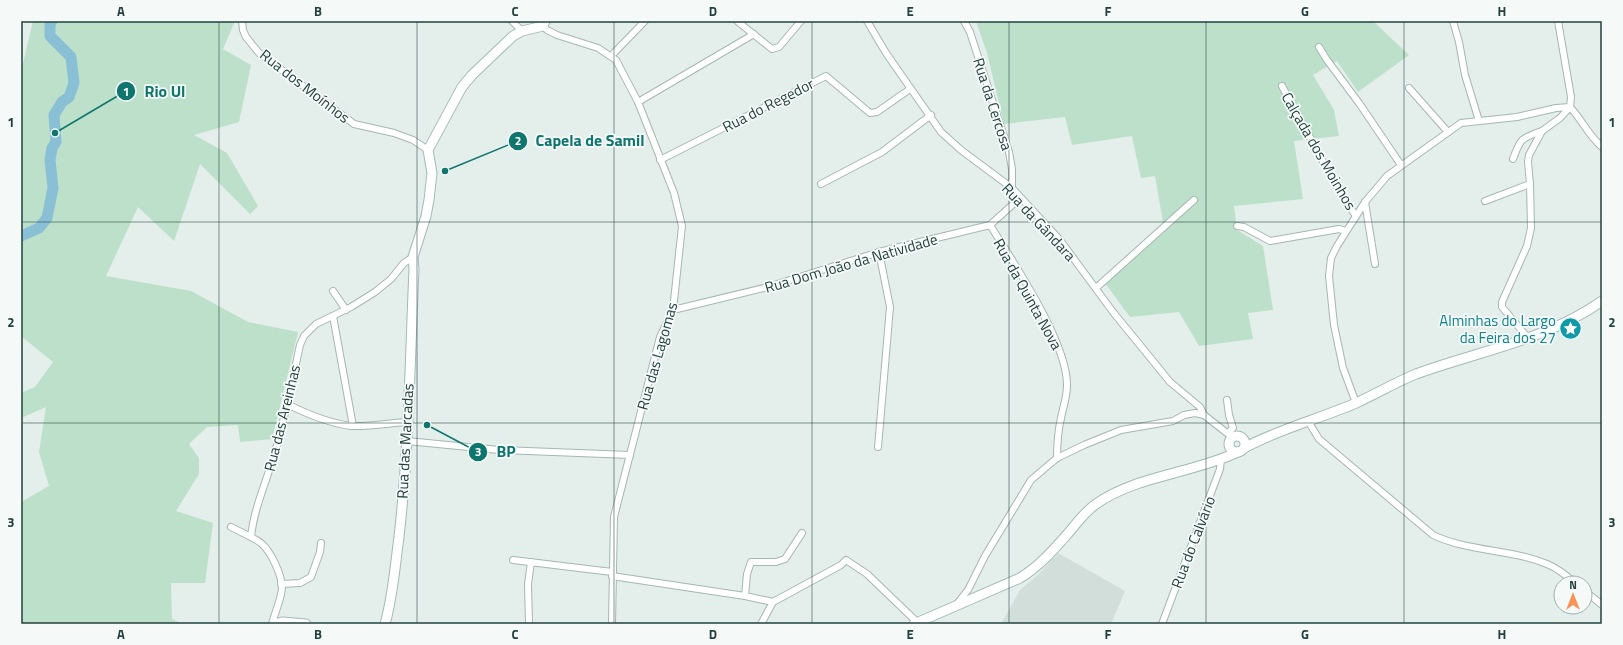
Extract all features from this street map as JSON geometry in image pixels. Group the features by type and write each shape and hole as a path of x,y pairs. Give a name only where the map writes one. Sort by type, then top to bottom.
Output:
{"street":[{"name":"Rua dos Moínhos","path":"242,21 243,30 246,37 259,53 354,124 394,133 413,140 428,150"},
{"path":"512,21 522,32"},
{"path":"611,56 645,21"},
{"path":"737,21 772,49 779,47 801,21"},
{"name":"Rua da Gândara","path":"868,21 886,53 941,132 961,150 1012,188 1060,240 1113,312 1170,382 1200,407 1204,415 1230,438"},
{"name":"Rua da Cercosa","path":"964,21 970,32 1009,152 1012,169 1012,188"},
{"path":"1453,21 1459,42 1465,75 1478,121"},
{"path":"1512,159 1518,143 1527,136 1542,131 1560,118 1570,107 1571,97 1558,21"},
{"path":"428,150 448,110 462,87 513,36 544,24"},
{"name":"Rua das Lagomas","path":"544,24 547,30 557,35 598,48 611,56 619,64 638,102 674,193 682,226 673,310 660,337 630,455 618,495 614,517 612,624"},
{"path":"638,102 754,34"},
{"path":"1319,47 1359,103 1400,165"},
{"name":"Rua do Regedor","path":"660,160 826,76 870,114 877,112 910,89"},
{"name":"Calçada dos Moinhos","path":"1282,86 1339,191 1356,216"},
{"path":"1409,88 1448,132"},
{"path":"1356,403 1343,368 1334,325 1329,276 1331,258 1365,202 1387,176 1400,165 1461,123 1517,117 1556,108 1570,107"},
{"path":"1570,107 1594,140 1602,147"},
{"path":"821,184 882,152 931,116"},
{"path":"1528,338 1502,307 1502,302 1527,246 1531,228 1528,162 1529,155 1542,131"},
{"name":"Rua das Marcadas","path":"385,624 392,589 400,527 407,441 414,269 413,257 429,200 432,173 428,150"},
{"path":"1485,201 1530,184"},
{"name":"Rua Dom João da Natividade","path":"673,310 768,287 879,252 990,225 1020,198"},
{"path":"1096,288 1194,200"},
{"path":"1365,202 1375,264"},
{"name":"Rua da Quinta Nova","path":"990,225 1027,285 1049,327 1062,357 1067,374 1068,387 1060,420 1057,442 1057,458"},
{"path":"1237,226 1244,227 1270,241 1339,229 1346,231"},
{"path":"878,446 890,307 879,252"},
{"name":"Rua das Areinhas","path":"251,537 252,525 272,462 300,345 304,336 316,324 346,310 375,292 391,279 404,263 413,257"},
{"path":"333,291 346,310"},
{"path":"1230,438 1233,451 1241,446 1356,403 1415,374 1549,330 1587,312 1602,301"},
{"path":"333,316 352,426"},
{"path":"1221,460 1233,428 1229,416 1227,400"},
{"path":"287,404 306,414 329,422 352,426 407,422"},
{"path":"956,605 968,590 985,556 1031,480 1057,458 1121,430 1173,421 1184,415 1195,413 1204,415"},
{"path":"1308,421 1319,439 1433,535 1446,541 1526,557 1543,562 1549,564 1564,575"},
{"path":"1230,438 1237,436 1241,446"},
{"path":"407,441 499,450 630,455"},
{"path":"761,624 773,602 841,565 846,560 867,574 916,623 1031,572 1042,563 1086,512 1106,498 1132,486 1221,460 1241,446"},
{"name":"Rua do Calvário","path":"1162,624 1220,470 1221,460"},
{"path":"231,528 261,543 268,550 277,567 281,584 273,624 282,622 306,624"},
{"path":"745,596 747,574 751,562 776,562 785,559 802,533"},
{"path":"281,584 300,583 311,577 320,552 321,543"},
{"path":"513,560 612,574 773,602"},
{"path":"529,624 528,584 531,562"},
{"path":"1593,598 1602,605"}],"shaded area":[{"path":"1058,553 1125,591 1111,624 1001,624 1020,590 1039,574"}],"green space":[{"path":"33,21 235,21 223,49 251,65 239,122 194,135 227,153 258,206 250,214 200,164 174,241 138,207 106,276 191,291 248,322 298,332 272,439 240,442 238,425 207,427 189,444 199,458 199,474 176,511 213,523 205,583 171,583 172,619 183,624 21,624 21,502 49,486 39,452 46,407 21,418 21,393 35,387 53,362 21,336 21,72"},
{"path":"976,21 1373,21 1409,55 1358,92 1337,61 1313,75 1334,110 1339,136 1294,141 1303,199 1234,206 1237,230 1263,246 1273,310 1248,313 1253,339 1199,346 1179,312 1130,317 1105,283 1164,228 1155,176 1141,178 1132,136 1072,145 1065,117 1004,124 987,53"}],"waterway":[{"path":"21,236 39,228 47,218 53,188 50,160 52,148 56,142 54,115 62,102 69,97 74,83 71,57 50,36 50,24 52,21"}],"place":[{"name":"Rio Ul","path":"55,133"},
{"name":"Capela de Samil","path":"445,171"},
{"name":"Alminhas do Largo da Feira dos 27","path":"1571,329"},
{"name":"BP","path":"427,425"}]}
